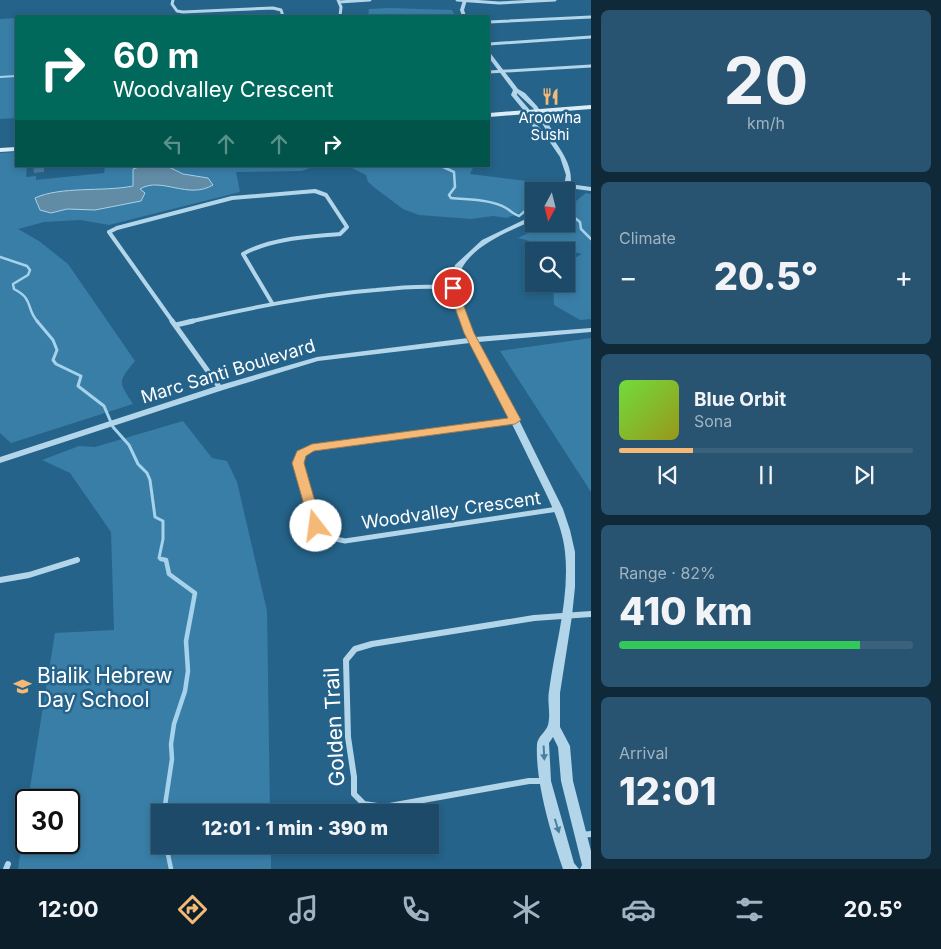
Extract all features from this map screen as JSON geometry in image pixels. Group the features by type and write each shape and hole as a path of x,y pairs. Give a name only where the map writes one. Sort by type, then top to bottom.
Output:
{"main road":[{"path":"538,114 591,107"},
{"path":"490,114 591,112"},
{"path":"490,120 529,114"},
{"path":"0,150 15,149"}],"street":[{"path":"340,15 341,7 338,1 370,0"},
{"path":"457,0 498,3 555,0"},
{"path":"464,15 462,10 465,0"},
{"path":"172,2 177,11 184,13 274,8 281,10 283,15"},
{"path":"490,22 591,17"},
{"path":"490,44 591,37"},
{"path":"490,56 516,90 523,94 538,114 549,130 547,134"},
{"path":"490,72 591,66"},
{"path":"516,90 514,95 539,131 547,134 563,157 569,175 569,182"},
{"path":"575,187 591,189"},
{"path":"220,388 109,232 117,228 232,198 316,191 326,194 347,227 340,234 270,244 250,249 243,254 272,302"},
{"path":"525,221 484,241 460,265 453,288 473,340 515,420 558,509 566,530 570,552 571,578 567,616 554,693 554,727 564,746 567,781 586,834 588,869"},
{"path":"176,325 272,302 406,287 438,286 453,288"},
{"name":"Marc Santi Boulevard","path":"0,460 220,388 317,359 473,340 591,330"},
{"name":"Woodvalley Crescent","path":"515,420 312,448 301,454 298,463 316,526 322,536 332,540 345,541 558,509"},
{"path":"0,580 28,575 77,560"},
{"name":"Golden Trail","path":"545,781 529,781 384,807 364,804 358,799 353,788 354,777 348,737 346,666 349,654 364,646 534,618 591,614"},
{"path":"554,727 543,742 545,781 554,819 572,869"}],"shaded area":[{"path":"369,9 452,10 454,15 368,15"},
{"path":"15,18 15,118 0,119 0,19"},
{"path":"15,152 15,167 27,167 26,177 36,176 36,180 104,173 105,167 312,167 302,171 236,172 240,192 109,225 80,220 44,222 18,229 39,241 68,264 135,361 125,373 122,382 133,404 11,443 0,433 0,153"},
{"path":"139,167 169,167 183,174 208,178 213,185 204,189 194,190 157,185 148,186 140,189 145,193 141,201 95,210 67,209 51,213 40,210 35,198 57,192 133,186 133,169"},
{"path":"350,167 474,167 470,174 535,182 525,182 525,211 507,218 493,216 471,219 419,215 403,209 368,182 366,175"},
{"path":"586,193 591,194 591,319 580,320 554,305 553,292 575,292 575,258 582,254 575,252 575,242 534,242 518,238 530,232 575,232 575,202"},
{"path":"591,338 591,492 500,351"},
{"path":"183,421 212,458 227,461 237,482 267,611 270,804 151,804 151,854 271,854 271,869 18,869 20,854 80,854 80,789 30,789 55,633 114,630 111,532 70,473 42,460 79,446 95,447"}],"waterway":[{"path":"0,77 15,76"},
{"path":"443,167 454,172 455,187 449,195 451,198 493,203 519,216 525,211"},
{"path":"575,218 580,222 581,229 591,239"},
{"path":"0,257 27,266 30,270 28,275 13,284 14,289 25,297 38,322"},
{"path":"37,321 53,340 57,350 53,360 56,364 81,376 78,386 104,406 113,427 129,445 138,464 147,473 150,480 155,517 163,521 163,539 159,558 164,560"},
{"path":"164,560 166,560 169,574 195,593 186,641 188,671 185,691 174,724 171,744 172,759 165,804"},
{"path":"168,854 171,869"}],"place":[{"name":"Aroowha Sushi","path":"550,96"},
{"name":"Bialik Hebrew Day School","path":"23,687"}],"route":[{"path":"316,526 298,463 301,454 312,448 515,420 469,333 453,288"}]}
